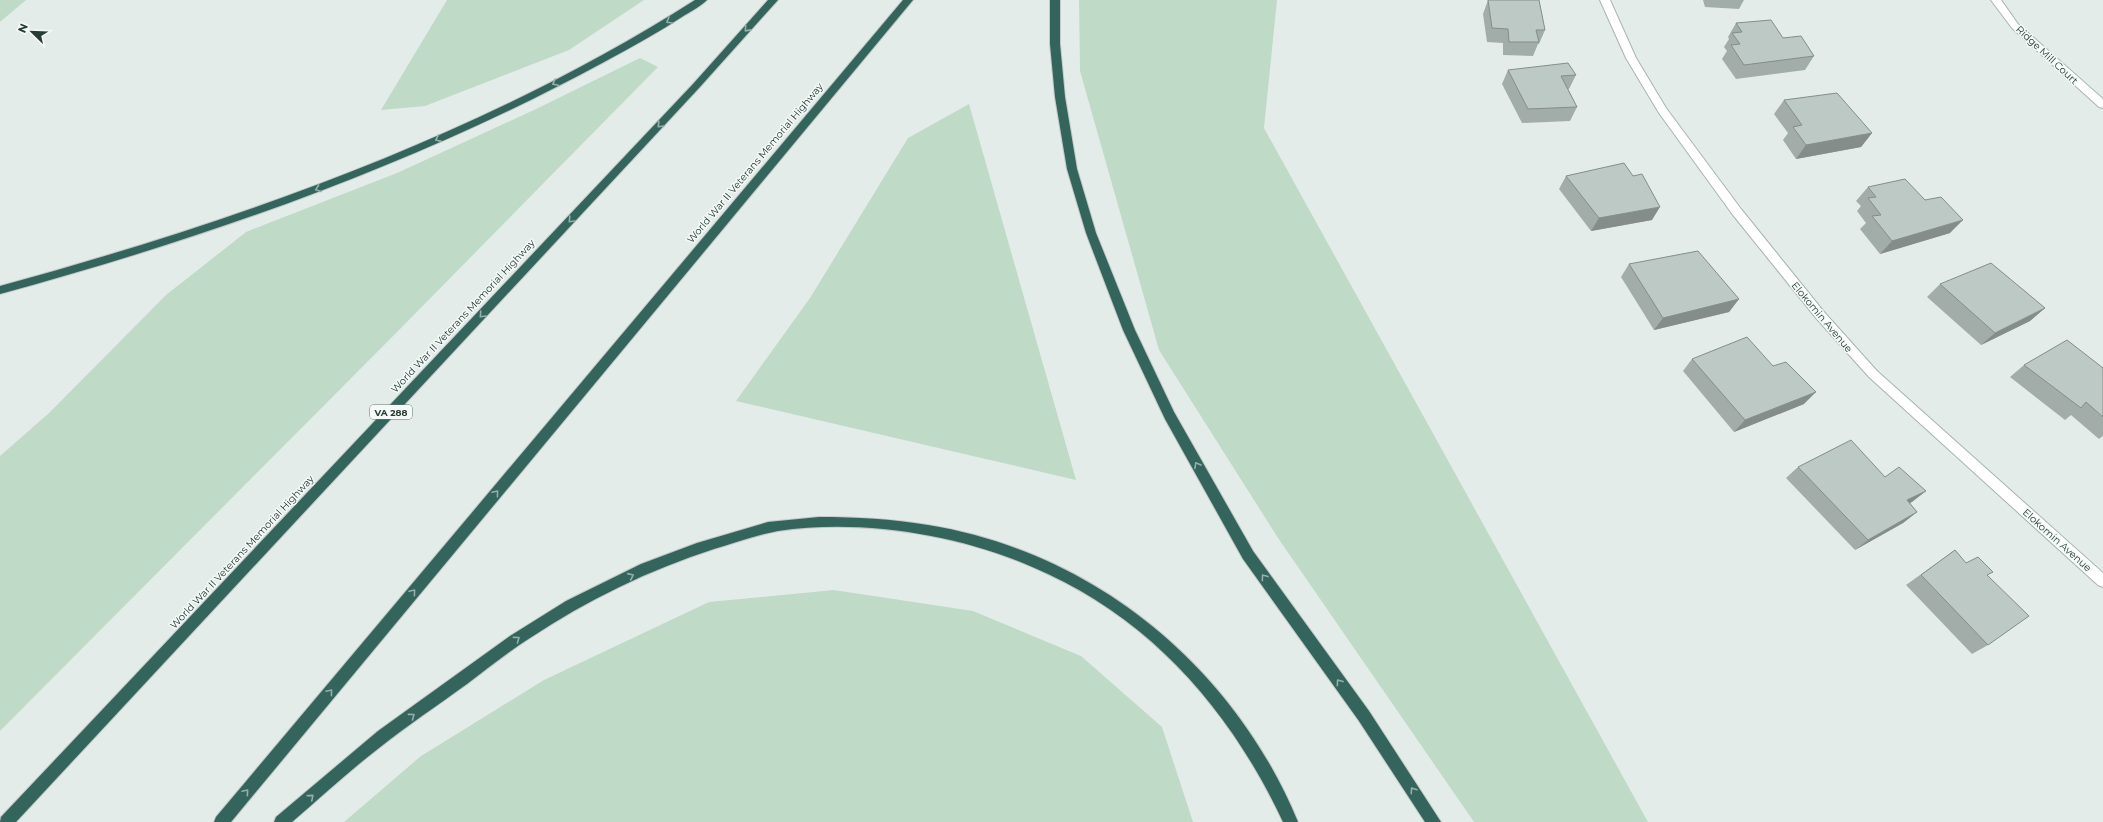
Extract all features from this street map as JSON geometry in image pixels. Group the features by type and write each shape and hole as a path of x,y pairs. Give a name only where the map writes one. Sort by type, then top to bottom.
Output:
{"highway":[{"path":"0,290 109,260 208,229 326,186 414,150 512,105 602,60 702,0"},
{"name":"World War II Veterans Memorial Highway","path":"6,822 696,86 773,0"},
{"name":"World War II Veterans Memorial Highway","path":"221,822 908,0"},
{"path":"1055,0 1055,44 1060,97 1072,169 1091,233 1129,330 1169,415 1248,555 1364,716 1434,822"},
{"path":"281,822 361,753 512,643 599,590 689,551 780,525 849,522 916,528 982,542 1046,565 1095,590 1139,622 1191,670 1238,727 1279,793 1291,822"}],"street":[{"name":"Elokomin Avenue","path":"1605,0 1618,34 1636,69 1673,128 1754,234 1841,341 1884,384 2103,582"},
{"name":"Ridge Mill Court","path":"1996,0 2015,26 2103,105"}],"green space":[{"path":"0,0 26,0 0,22"},
{"path":"447,0 644,0 569,50 425,106 381,110"},
{"path":"1079,0 1277,0 1264,128 1648,822 1474,822 1278,538 1159,350 1080,71"},
{"path":"640,58 658,67 0,731 0,456 49,413 166,295 246,232 397,173 536,109"},
{"path":"969,104 1076,480 736,401 810,298 908,138"},
{"path":"834,590 973,611 1081,656 1162,727 1193,822 344,822 421,756 544,680 709,602"}],"building":[{"path":"1488,0 1539,0 1545,30 1536,30 1539,42 1509,42 1508,29 1492,28"},
{"path":"1771,20 1783,38 1801,36 1814,56 1744,65 1731,45 1740,44 1732,33 1742,32 1736,23"},
{"path":"1568,63 1576,75 1561,76 1577,107 1528,109 1508,70"},
{"path":"1837,93 1872,133 1806,145 1793,127 1802,125 1784,100"},
{"path":"1624,163 1633,176 1642,174 1660,207 1599,218 1566,176"},
{"path":"1905,179 1925,200 1941,197 1963,220 1892,241 1872,216 1881,215 1868,198 1876,197 1868,187"},
{"path":"1698,251 1739,299 1663,318 1629,264"},
{"path":"1991,263 2045,308 1995,333 1940,284"},
{"path":"1747,337 1773,366 1786,362 1816,392 1745,420 1692,359"},
{"path":"2067,340 2103,368 2103,417 2086,402 2081,408 2024,365"},
{"path":"1851,440 1885,477 1899,467 1926,491 1907,500 1917,512 1868,540 1798,467"},
{"path":"1955,550 1966,563 1978,557 1993,572 1987,575 2029,616 1988,645 1921,575"}]}
